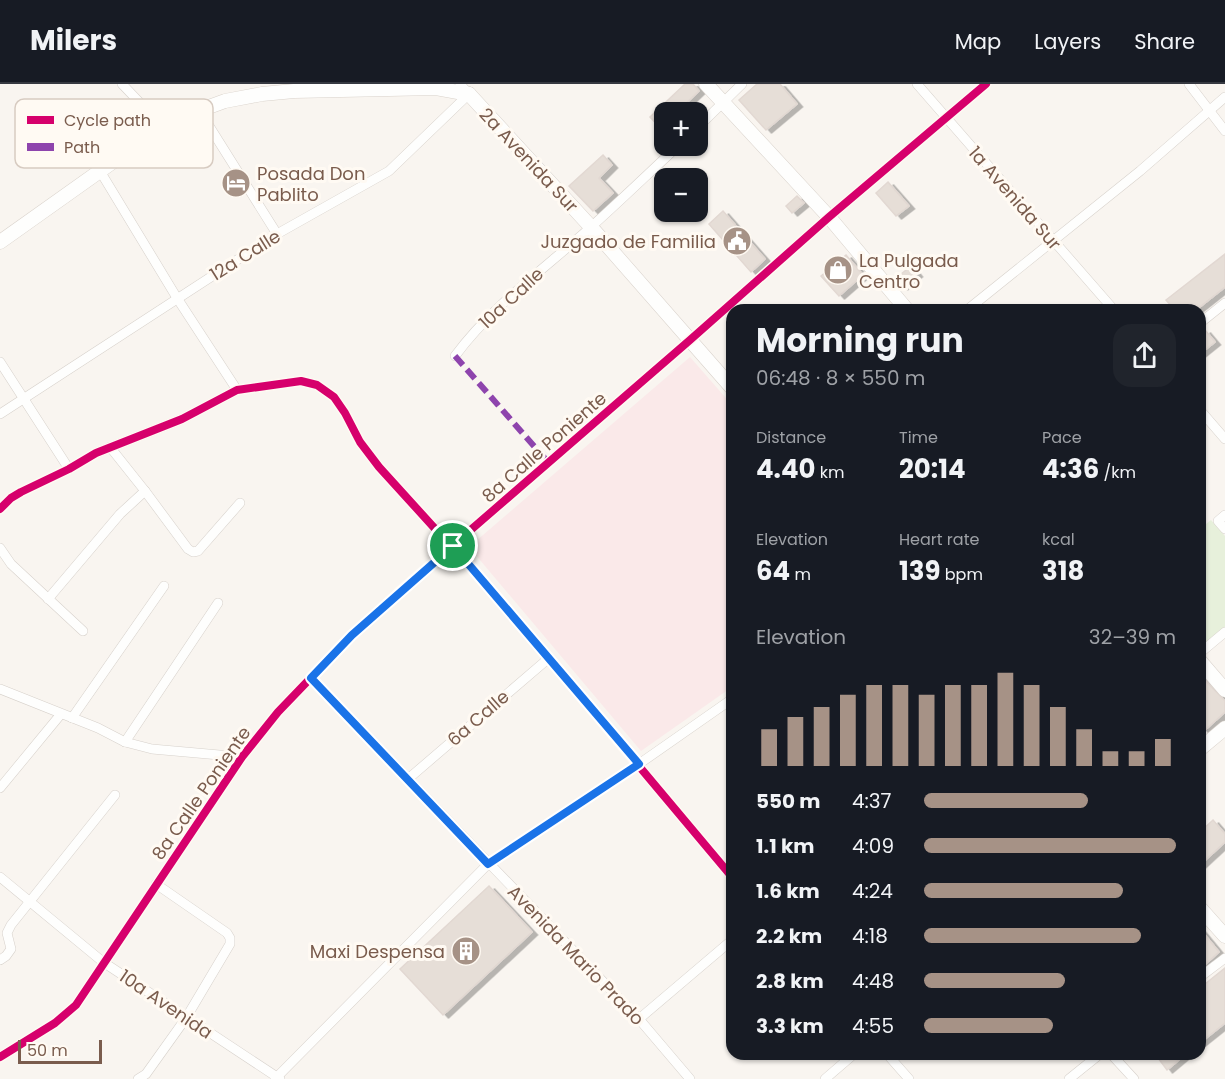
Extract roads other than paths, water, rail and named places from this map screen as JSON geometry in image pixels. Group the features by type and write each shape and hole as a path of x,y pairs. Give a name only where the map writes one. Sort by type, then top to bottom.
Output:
{"main road":[{"name":"12a Calle","path":"464,89 480,84"},
{"path":"706,84 829,217 902,304"},
{"path":"213,106 239,98 294,91 464,89"},
{"name":"2a Avenida Sur","path":"464,89 591,227 726,381"},
{"path":"0,242 104,168"},
{"path":"1206,668 1225,690"},
{"path":"1206,745 1225,728"},
{"path":"1206,915 1225,936"}],"street":[{"path":"122,84 136,99"},
{"path":"708,117 742,84"},
{"name":"1a Avenida Sur","path":"917,84 1109,304"},
{"name":"8a Calle Poniente","path":"731,304 986,84"},
{"path":"1189,84 1225,131"},
{"name":"12a Calle","path":"0,414 277,234 389,171 464,89"},
{"path":"974,304 1140,171 1225,97"},
{"path":"213,132 277,234"},
{"name":"10a Calle","path":"455,356 469,338 511,296 591,227 667,156"},
{"path":"100,171 177,298 237,390"},
{"path":"1206,318 1225,303"},
{"name":"8a Calle Poniente","path":"0,1057 55,1023 76,1005 242,757 278,712 352,635 726,308"},
{"path":"0,362 69,469"},
{"path":"0,509 21,492 96,453 182,419 237,390 301,381 317,385 334,397 360,442 379,467 453,546 549,657 726,870"},
{"path":"1206,417 1225,439"},
{"path":"110,447 146,491 188,549 193,552 198,551 240,503"},
{"path":"48,599 120,514 146,491"},
{"path":"1225,515 1218,521 1225,530"},
{"path":"0,548 11,564 83,632"},
{"path":"0,568 11,564"},
{"path":"72,718 164,586"},
{"path":"125,742 218,603"},
{"path":"1206,648 1225,632"},
{"name":"6a Calle","path":"408,779 549,657"},
{"name":"Avenida Mario Prado","path":"311,678 639,1019 689,1079"},
{"path":"0,688 125,742 152,749 242,757"},
{"path":"278,1078 488,864 726,703"},
{"path":"0,788 61,714"},
{"path":"0,960 11,949 7,933 11,926 114,795"},
{"name":"10a Avenida","path":"0,878 103,962 278,1078"},
{"path":"138,1079 146,1074 186,1018 230,944 227,933 156,884"},
{"path":"639,1019 726,945"},
{"path":"1206,972 1225,958"},
{"path":"825,1079 847,1060"},
{"path":"892,1060 909,1079"},
{"path":"1069,1079 1093,1060"},
{"path":"1117,1060 1134,1079"}],"place":[{"name":"Posada Don Pablito","path":"236,183"},
{"name":"Juzgado de Familia","path":"737,241"},
{"name":"La Pulgada Centro","path":"838,270"},
{"name":"Maxi Despensa","path":"466,951"}]}
